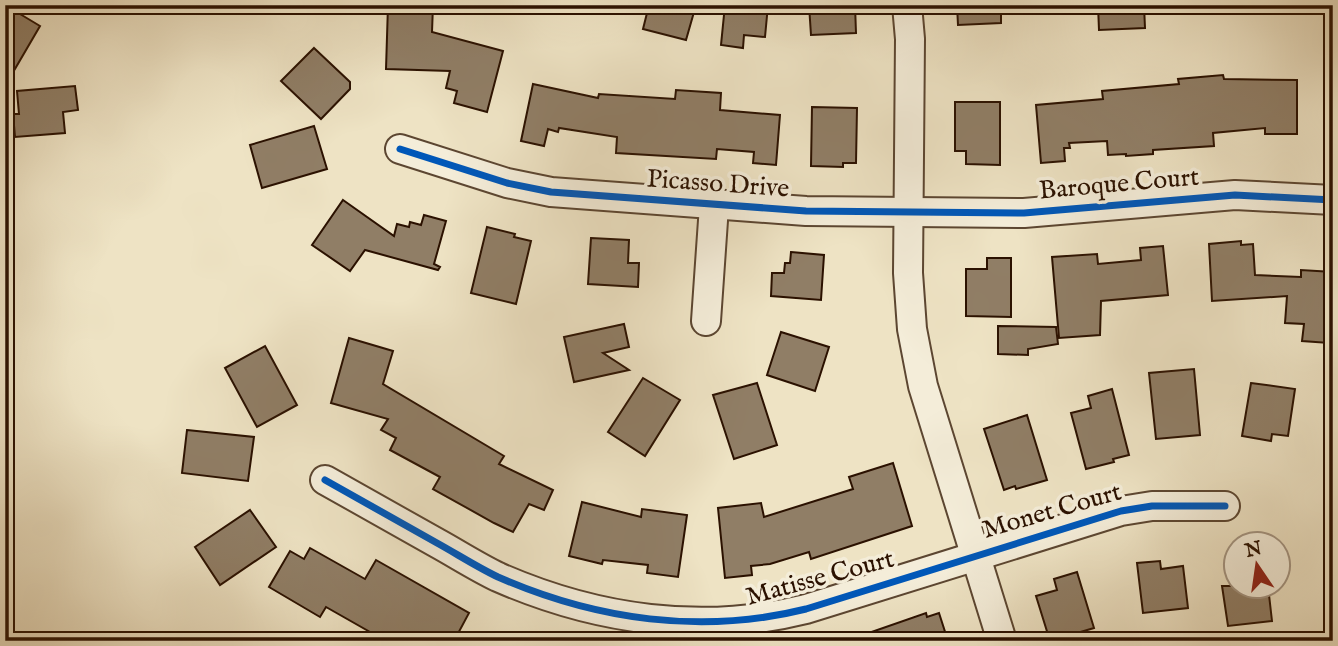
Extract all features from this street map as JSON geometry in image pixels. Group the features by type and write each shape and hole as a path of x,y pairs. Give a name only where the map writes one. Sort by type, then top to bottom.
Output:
{"street":[{"path":"907,5 910,39 908,273 912,329 921,375 1002,641"},
{"name":"Picasso Drive","path":"400,149 551,192 714,206 806,211 908,212"},
{"name":"Baroque Court","path":"908,212 1024,213 1235,195 1333,200"},
{"path":"706,321 714,206"},
{"name":"Matisse Court","path":"325,480 495,575 540,594 590,608 692,623 735,622 776,616 976,555"},
{"name":"Monet Court","path":"976,555 1121,511 1152,506 1225,506"}],"building":[{"path":"5,5 40,26 5,86"},
{"path":"388,5 433,5 432,32 503,51 487,112 454,103 457,91 446,88 450,71 386,69"},
{"path":"649,5 696,5 686,40 643,29"},
{"path":"725,5 768,5 765,37 744,35 743,48 721,45"},
{"path":"809,5 855,5 856,33 811,35"},
{"path":"957,5 1001,5 1001,23 958,25"},
{"path":"1098,5 1144,5 1145,28 1099,30"},
{"path":"314,48 350,82 350,89 321,119 281,81"},
{"path":"1223,75 1224,79 1297,80 1297,134 1265,134 1265,128 1213,133 1214,146 1153,150 1153,154 1126,156 1108,155 1107,141 1069,143 1070,148 1064,148 1065,161 1041,163 1036,105 1103,99 1102,91 1179,84 1178,79"},
{"path":"533,84 598,98 599,94 675,99 676,90 721,93 720,110 780,115 776,165 753,163 754,152 717,149 716,159 616,153 617,137 559,128 558,132 548,129 544,146 521,141"},
{"path":"75,86 78,110 63,112 65,133 15,137 13,114 19,114 17,91"},
{"path":"955,102 1000,102 1000,165 966,164 966,151 955,151"},
{"path":"812,107 857,108 856,163 843,163 843,167 811,166"},
{"path":"314,126 327,169 262,188 250,145"},
{"path":"343,200 394,236 397,224 409,227 410,222 421,225 424,215 446,221 434,264 440,267 438,270 365,250 350,271 312,245"},
{"path":"487,227 531,241 516,304 471,293"},
{"path":"591,238 629,240 628,263 639,263 638,287 588,284"},
{"path":"1241,241 1241,245 1253,244 1255,275 1301,277 1301,270 1333,272 1329,343 1302,341 1304,324 1285,323 1287,296 1212,301 1209,244"},
{"path":"1163,246 1168,295 1101,301 1100,335 1059,338 1052,257 1097,254 1098,264 1141,260 1140,248"},
{"path":"791,252 824,255 821,300 771,296 772,273 784,273 785,263 790,263"},
{"path":"987,258 1011,258 1011,317 966,316 966,269 987,269"},
{"path":"624,324 629,347 603,353 629,370 574,382 564,337"},
{"path":"998,326 1056,327 1058,344 1028,349 1028,355 998,354"},
{"path":"781,332 829,347 815,391 767,375"},
{"path":"349,338 393,351 383,384 504,456 499,464 553,490 544,510 529,504 513,532 494,523 433,489 440,477 390,450 396,438 381,430 388,419 331,403"},
{"path":"265,346 297,405 257,427 225,368"},
{"path":"1194,369 1200,435 1156,439 1149,373"},
{"path":"643,378 680,400 645,456 608,432"},
{"path":"757,383 777,445 734,459 713,395"},
{"path":"1251,383 1295,389 1288,436 1272,434 1271,441 1242,436"},
{"path":"1112,389 1129,455 1086,469 1071,413 1091,408 1088,396"},
{"path":"1027,415 1047,480 1004,490 984,429"},
{"path":"187,430 254,437 248,481 182,473"},
{"path":"893,463 912,526 811,559 809,552 770,564 751,566 752,575 725,578 718,508 761,503 764,517 853,489 849,477"},
{"path":"582,502 641,517 642,509 687,515 678,577 647,573 648,565 603,560 602,564 569,556"},
{"path":"250,510 276,547 220,585 195,547"},
{"path":"310,548 365,579 376,560 469,613 454,641 386,641 326,607 320,617 269,587 290,551 304,559"},
{"path":"1160,561 1161,569 1183,566 1188,608 1143,613 1137,563"},
{"path":"1077,572 1094,628 1050,641 1036,596 1057,590 1054,579"},
{"path":"1224,600 1270,600 1272,621 1228,626"},
{"path":"926,613 927,617 939,613 948,641 860,641 860,636"}],"cycle path":[{"path":"400,149 507,183 551,192 806,211 1024,213 1235,195 1333,200"},
{"path":"325,480 482,569 535,592 611,613 689,622 767,617 806,609 1121,511 1152,506 1225,506"}]}
